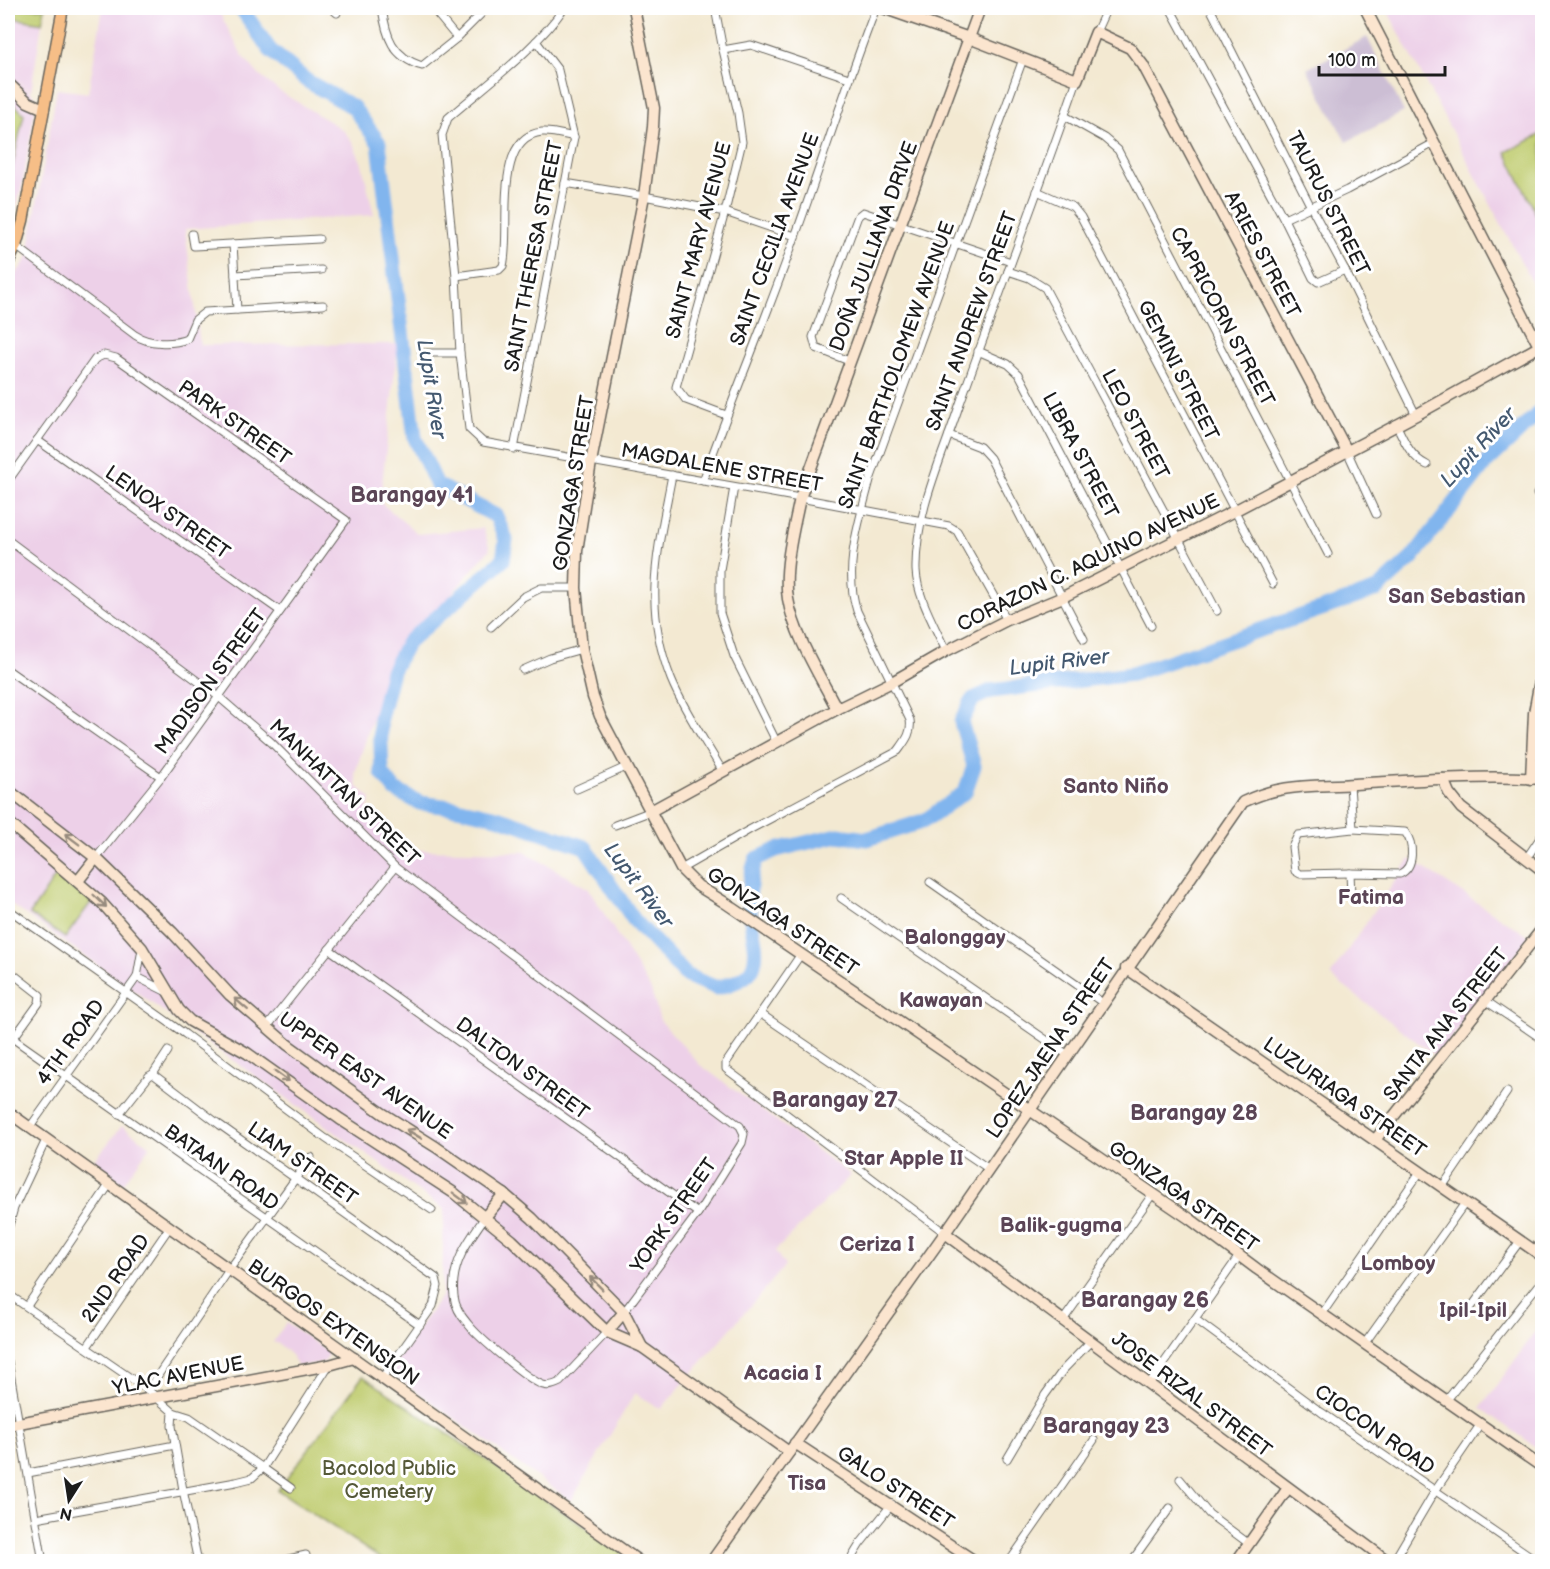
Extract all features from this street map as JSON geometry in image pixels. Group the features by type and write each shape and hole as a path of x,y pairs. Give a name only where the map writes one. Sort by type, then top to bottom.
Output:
{"main road":[{"path":"8,264 16,246 25,211 63,8"}],"street":[{"path":"381,8 386,33 402,57 422,66 457,38 487,8"},
{"path":"435,8 457,38"},
{"name":"MAGDALENE STREET","path":"564,8 536,41 448,118 442,135 442,157 456,276 460,353 470,429 483,442 514,449 940,523 957,531 1006,620"},
{"name":"GONZAGA STREET","path":"634,8 654,108 644,196 591,462 577,551 576,588 582,649 593,697 626,767 681,869 698,886 1190,1219 1239,1256 1542,1467"},
{"name":"SAINT MARY AVENUE","path":"716,8 742,135 725,212 676,387 686,400 726,415"},
{"name":"SAINT CECILIA AVENUE","path":"703,481 795,236 849,78 876,8"},
{"path":"883,8 1077,80"},
{"name":"DOÑA JULLIANA DRIVE","path":"837,709 796,624 788,597 788,569 800,498 980,8"},
{"name":"SAINT ANDREW STREET","path":"946,651 923,598 916,574 916,555 928,494 1077,80 1107,8"},
{"path":"1170,8 1284,219 1313,278 1318,282 1345,270"},
{"name":"TAURUS STREET","path":"1210,8 1345,270 1416,415"},
{"path":"1365,8 1541,348"},
{"name":"ARIES STREET","path":"1096,32 1130,48 1143,65 1347,451 1376,514"},
{"name":"SAINT THERESA STREET","path":"514,449 574,137 558,70 536,41"},
{"path":"723,50 751,45 849,78"},
{"name":"SAINT BARTHOLOMEW AVENUE","path":"681,869 898,751 907,739 911,729 906,709 857,611 852,596 851,584 857,525 870,480 1023,59"},
{"path":"8,83 28,102 44,109"},
{"name":"CAPRICORN STREET","path":"1065,116 1104,138 1118,150 1328,554"},
{"path":"456,276 499,270 503,266 508,166 518,145 532,134 544,132 574,137"},
{"path":"1284,219 1356,186 1434,143"},
{"path":"565,183 725,212 795,236"},
{"name":"GEMINI STREET","path":"1037,191 1073,207 1081,217 1273,584"},
{"path":"849,361 816,348 813,338 858,216 863,212 1011,262"},
{"path":"192,234 194,246 319,239"},
{"path":"233,244 237,310"},
{"path":"16,246 146,341 180,342 187,339 199,315 211,311 322,305"},
{"path":"235,275 321,270"},
{"name":"LEO STREET","path":"1008,271 1029,278 1046,288 1217,611"},
{"name":"CORAZON C. AQUINO AVENUE","path":"650,812 946,651 1006,620 1064,597 1234,511 1541,348"},
{"name":"LIBRA STREET","path":"978,351 1008,364 1019,374 1151,626"},
{"path":"422,353 460,353"},
{"name":"PARK STREET","path":"37,440 96,359 104,355 116,358 346,520"},
{"path":"1396,424 1411,453 1427,465"},
{"path":"950,435 980,447 990,458 1084,639"},
{"path":"8,481 37,440"},
{"name":"LENOX STREET","path":"37,440 280,611"},
{"path":"672,475 655,562 653,598 658,636 671,679 723,771"},
{"path":"734,487 720,570 720,613 734,656 777,743"},
{"name":"MADISON STREET","path":"96,858 161,777 346,520"},
{"name":"MANHATTAN STREET","path":"8,540 219,697 271,742 394,867 740,1126 744,1134"},
{"path":"491,627 523,597 541,588 576,588"},
{"path":"523,670 550,658 582,649"},
{"path":"8,670 161,777"},
{"path":"1530,779 1534,713 1542,670"},
{"path":"578,789 626,767"},
{"path":"1443,779 1449,793 1461,808 1542,870"},
{"name":"LOPEZ JAENA STREET","path":"711,1562 1031,1111 1126,968 1243,802 1275,790 1443,779 1542,779"},
{"path":"1350,785 1353,829"},
{"name":"UPPER EAST AVENUE","path":"8,790 96,858 172,932 230,995 267,1027 353,1092 504,1194 554,1239 624,1312 642,1347"},
{"path":"615,825 650,812"},
{"name":"UPPER EAST AVENUE","path":"8,822 102,903 142,948 179,1010 190,1021 268,1066 340,1119 430,1177 485,1217 526,1252 607,1332 642,1347 792,1448"},
{"path":"1353,829 1386,829 1405,832 1409,837 1411,866 1408,871 1400,874 1300,874 1295,871 1292,847 1298,835 1353,829"},
{"path":"1526,859 1542,835"},
{"path":"78,881 96,858"},
{"path":"267,1027 394,867"},
{"path":"1350,873 1351,895"},
{"path":"930,882 1103,1003"},
{"path":"841,898 1068,1055"},
{"path":"8,909 326,1138 432,1210"},
{"name":"SANTA ANA STREET","path":"1375,1140 1542,929"},
{"name":"4TH ROAD","path":"30,1127 137,977 142,948"},
{"name":"DALTON STREET","path":"329,950 698,1213"},
{"path":"801,954 726,1063 726,1068 945,1233"},
{"name":"LUZURIAGA STREET","path":"1126,968 1542,1256"},
{"path":"8,970 40,995 39,1004 10,1037"},
{"path":"137,977 168,993"},
{"path":"1486,1001 1542,1039"},
{"path":"761,1014 988,1169"},
{"name":"BATAAN ROAD","path":"10,1037 420,1324"},
{"path":"119,1114 153,1074 168,1051"},
{"name":"LIAM STREET","path":"153,1074 220,1125 436,1278 438,1286 436,1298 420,1324"},
{"path":"1442,1187 1507,1092"},
{"name":"BURGOS EXTENSION","path":"8,1112 640,1562"},
{"name":"YORK STREET","path":"624,1312 698,1213 742,1143 744,1134"},
{"path":"8,1229 14,1208 46,1140"},
{"path":"148,1390 230,1270 311,1158"},
{"path":"1322,1314 1420,1172"},
{"path":"27,1306 109,1185"},
{"path":"504,1194 464,1247 455,1270 453,1283 457,1308 477,1334 536,1382 552,1386 560,1382 624,1312"},
{"path":"1064,1320 1152,1195"},
{"path":"1365,1344 1465,1203"},
{"name":"2ND ROAD","path":"87,1347 170,1228"},
{"name":"JOSE RIZAL STREET","path":"945,1233 1391,1562"},
{"path":"1467,1313 1520,1241"},
{"path":"1149,1384 1239,1256"},
{"path":"1446,1401 1542,1280"},
{"path":"8,1294 148,1390 173,1412 189,1417 291,1488"},
{"name":"CIOCON ROAD","path":"1195,1319 1322,1412 1539,1562"},
{"path":"381,1378 420,1324"},
{"path":"1007,1459 1045,1395 1063,1370 1091,1341"},
{"name":"YLAC AVENUE","path":"13,1424 329,1365 354,1358"},
{"path":"8,1361 13,1424 28,1473 44,1562"},
{"path":"36,1518 252,1478 263,1468 329,1365"},
{"path":"173,1412 171,1419 175,1445 198,1562"},
{"path":"1391,1562 1480,1425"},
{"path":"1009,1562 1094,1440"},
{"path":"28,1473 175,1445"},
{"name":"GALO STREET","path":"792,1448 891,1504 976,1562"},
{"path":"1180,1479 1209,1514 1248,1543"},
{"path":"1236,1562 1288,1488"},
{"path":"849,1562 891,1504"},
{"path":"1131,1562 1170,1508"},
{"path":"276,1562 306,1555"}],"shaded area":[{"path":"103,8 217,8 242,55 260,76 279,91 343,130 353,143 362,164 374,215 185,229 200,345 398,344 380,502 418,534 483,528 490,549 448,598 406,640 388,670 355,773 357,786 371,799 367,809 413,850 525,852 589,889 651,990 660,1020 700,1065 851,1175 775,1251 785,1266 661,1409 635,1393 571,1501 388,1371 442,1295 444,1209 8,902 8,285 27,259 57,89 88,93"},
{"path":"1386,8 1542,8 1542,296 1539,295"},
{"path":"8,17 42,23 31,91 13,76 37,98 22,186 8,237"},
{"path":"1367,37 1404,112 1346,142 1307,69"},
{"path":"1410,859 1530,937 1437,1057 1330,976"},
{"path":"122,1126 150,1146 123,1184 93,1162"},
{"path":"1542,1322 1542,1451 1481,1408"},
{"path":"286,1323 328,1352 325,1362 298,1366 291,1355 279,1344 273,1342"}],"green space":[{"path":"8,8 45,8 42,23 8,17"},
{"path":"8,98 24,114 8,186"},
{"path":"1542,134 1542,226 1506,152"},
{"path":"59,871 92,901 65,938 30,914"},
{"name":"Bacolod Public Cemetery","path":"363,1376 635,1561 384,1561 278,1490"}],"waterway":[{"name":"Lupit River","path":"241,8 270,50 307,81 353,107 379,143 415,438 437,485 496,516 506,540 503,560 408,642 392,671 380,718 382,773 395,790 420,803 497,817 585,847 634,920 687,976 717,988 747,975 755,961 756,950 749,897 756,859 776,850 838,835 867,839 924,821 965,792 974,766 961,722 973,699 991,691 1132,674 1377,590 1412,558 1486,463 1542,410"}],"district":[{"name":"Barangay 41","path":"412,494"},
{"name":"San Sebastian","path":"1457,596"},
{"name":"Santo Niño","path":"1116,786"},
{"name":"Fatima","path":"1371,897"},
{"name":"Balonggay","path":"955,937"},
{"name":"Kawayan","path":"941,1000"},
{"name":"Barangay 27","path":"835,1099"},
{"name":"Barangay 28","path":"1194,1112"},
{"name":"Star Apple II","path":"904,1158"},
{"name":"Balik-gugma","path":"1061,1225"},
{"name":"Ceriza I","path":"877,1244"},
{"name":"Lomboy","path":"1398,1263"},
{"name":"Barangay 26","path":"1145,1299"},
{"name":"Ipil-Ipil","path":"1473,1310"},
{"name":"Acacia I","path":"783,1373"},
{"name":"Barangay 23","path":"1106,1425"},
{"name":"Tisa","path":"807,1483"}]}
